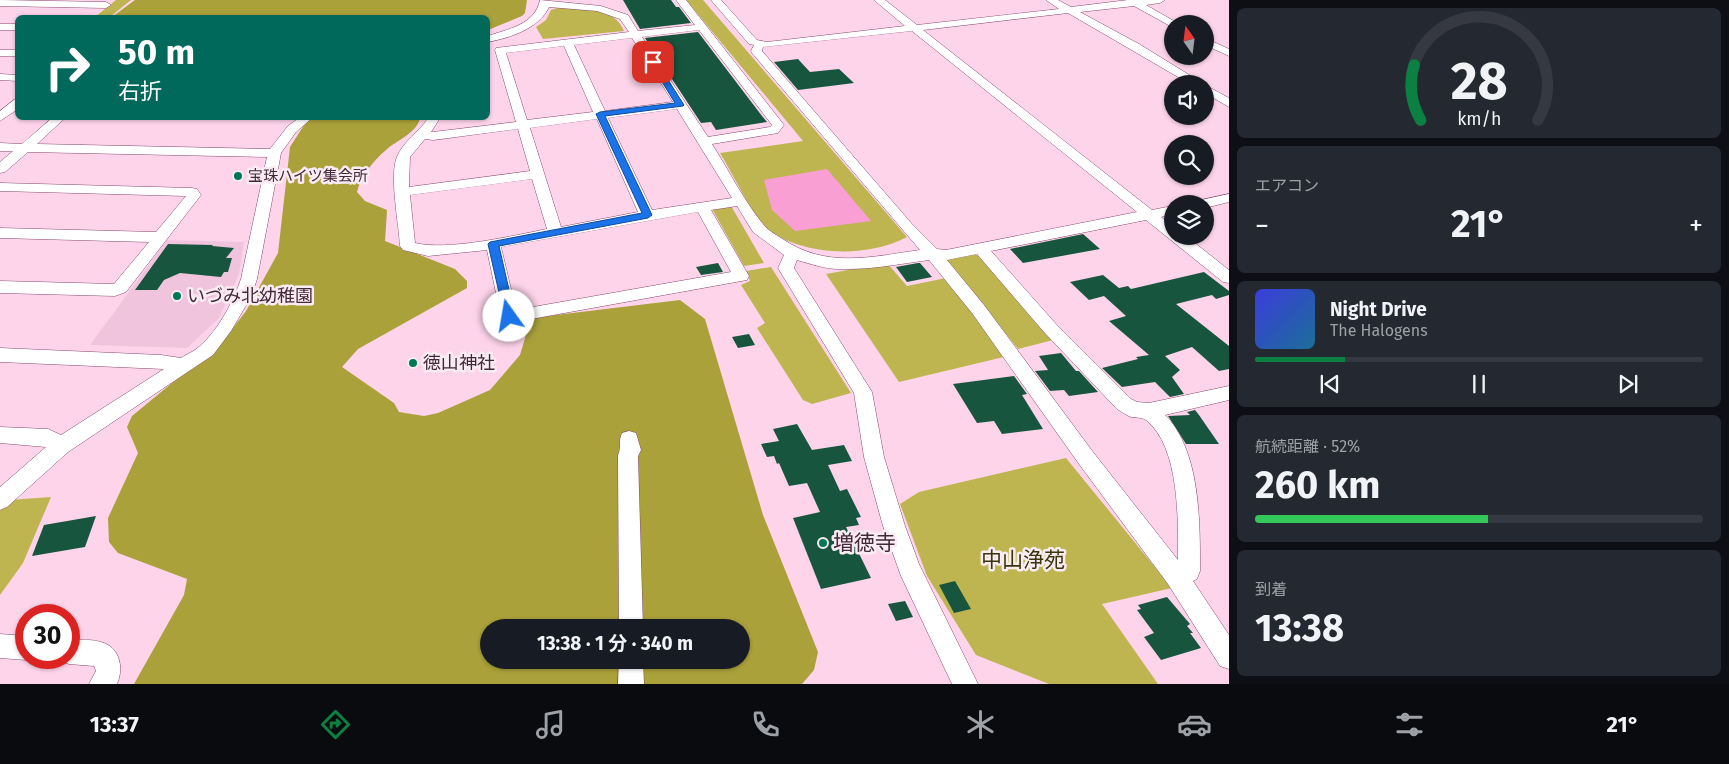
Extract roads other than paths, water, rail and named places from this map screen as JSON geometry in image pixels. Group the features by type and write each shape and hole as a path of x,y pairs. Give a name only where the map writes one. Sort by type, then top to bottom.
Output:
{"street":[{"path":"681,0 778,125 774,130 704,141"},
{"path":"716,0 753,42 760,45 785,44 914,29 1132,1 1160,0"},
{"path":"878,0 1164,226"},
{"path":"1051,0 1183,75"},
{"path":"1132,1 1164,19"},
{"path":"490,39 527,25 538,17 546,2 602,4 620,10 758,229 792,252 823,262 839,264 874,262 932,254 946,255 1164,212"},
{"path":"0,3 110,3"},
{"path":"95,14 110,3"},
{"path":"0,27 15,27"},
{"path":"555,232 500,50 702,27"},
{"path":"567,42 648,215"},
{"path":"760,45 756,51 942,264 978,309 1086,458 1176,576 1229,657"},
{"path":"1214,45 1229,53"},
{"path":"0,53 15,53"},
{"path":"0,77 15,78"},
{"path":"1214,94 1229,103"},
{"path":"423,135 433,136 680,105"},
{"path":"0,169 57,120"},
{"path":"0,500 61,446 207,350 225,327 242,297 249,279 274,153 292,129 303,120"},
{"path":"433,120 423,135 410,145 402,159 408,246 428,251 493,244 648,215 741,201"},
{"path":"0,147 274,153"},
{"path":"404,192 537,174"},
{"path":"0,187 192,192 194,195 120,288 115,290 0,287"},
{"path":"1214,201 1229,198"},
{"path":"493,244 509,316 741,276 702,207"},
{"path":"0,233 160,237"},
{"path":"1187,245 1229,278"},
{"path":"980,248 1050,328 1124,404 1134,410 1149,411 1229,393"},
{"path":"792,252 786,268 863,392 874,457 894,526 909,568 965,684"},
{"path":"0,355 161,362 185,366"},
{"path":"1149,411 1165,428 1172,440 1183,474 1189,536 1189,571 1176,576"},
{"path":"0,435 48,437 61,446"},
{"path":"629,439 631,619"},
{"path":"0,646 15,647"},
{"path":"80,653 100,654 109,664 108,676 102,684"},
{"path":"631,669 631,684"}],"place":[{"name":"宝珠ハイツ集会所","path":"238,176"},
{"name":"いづみ北幼稚園","path":"177,296"},
{"name":"徳山神社","path":"413,363"},
{"name":"増徳寺","path":"823,543"}],"park label":[{"name":"中山浄苑","path":"1023,560"}]}
